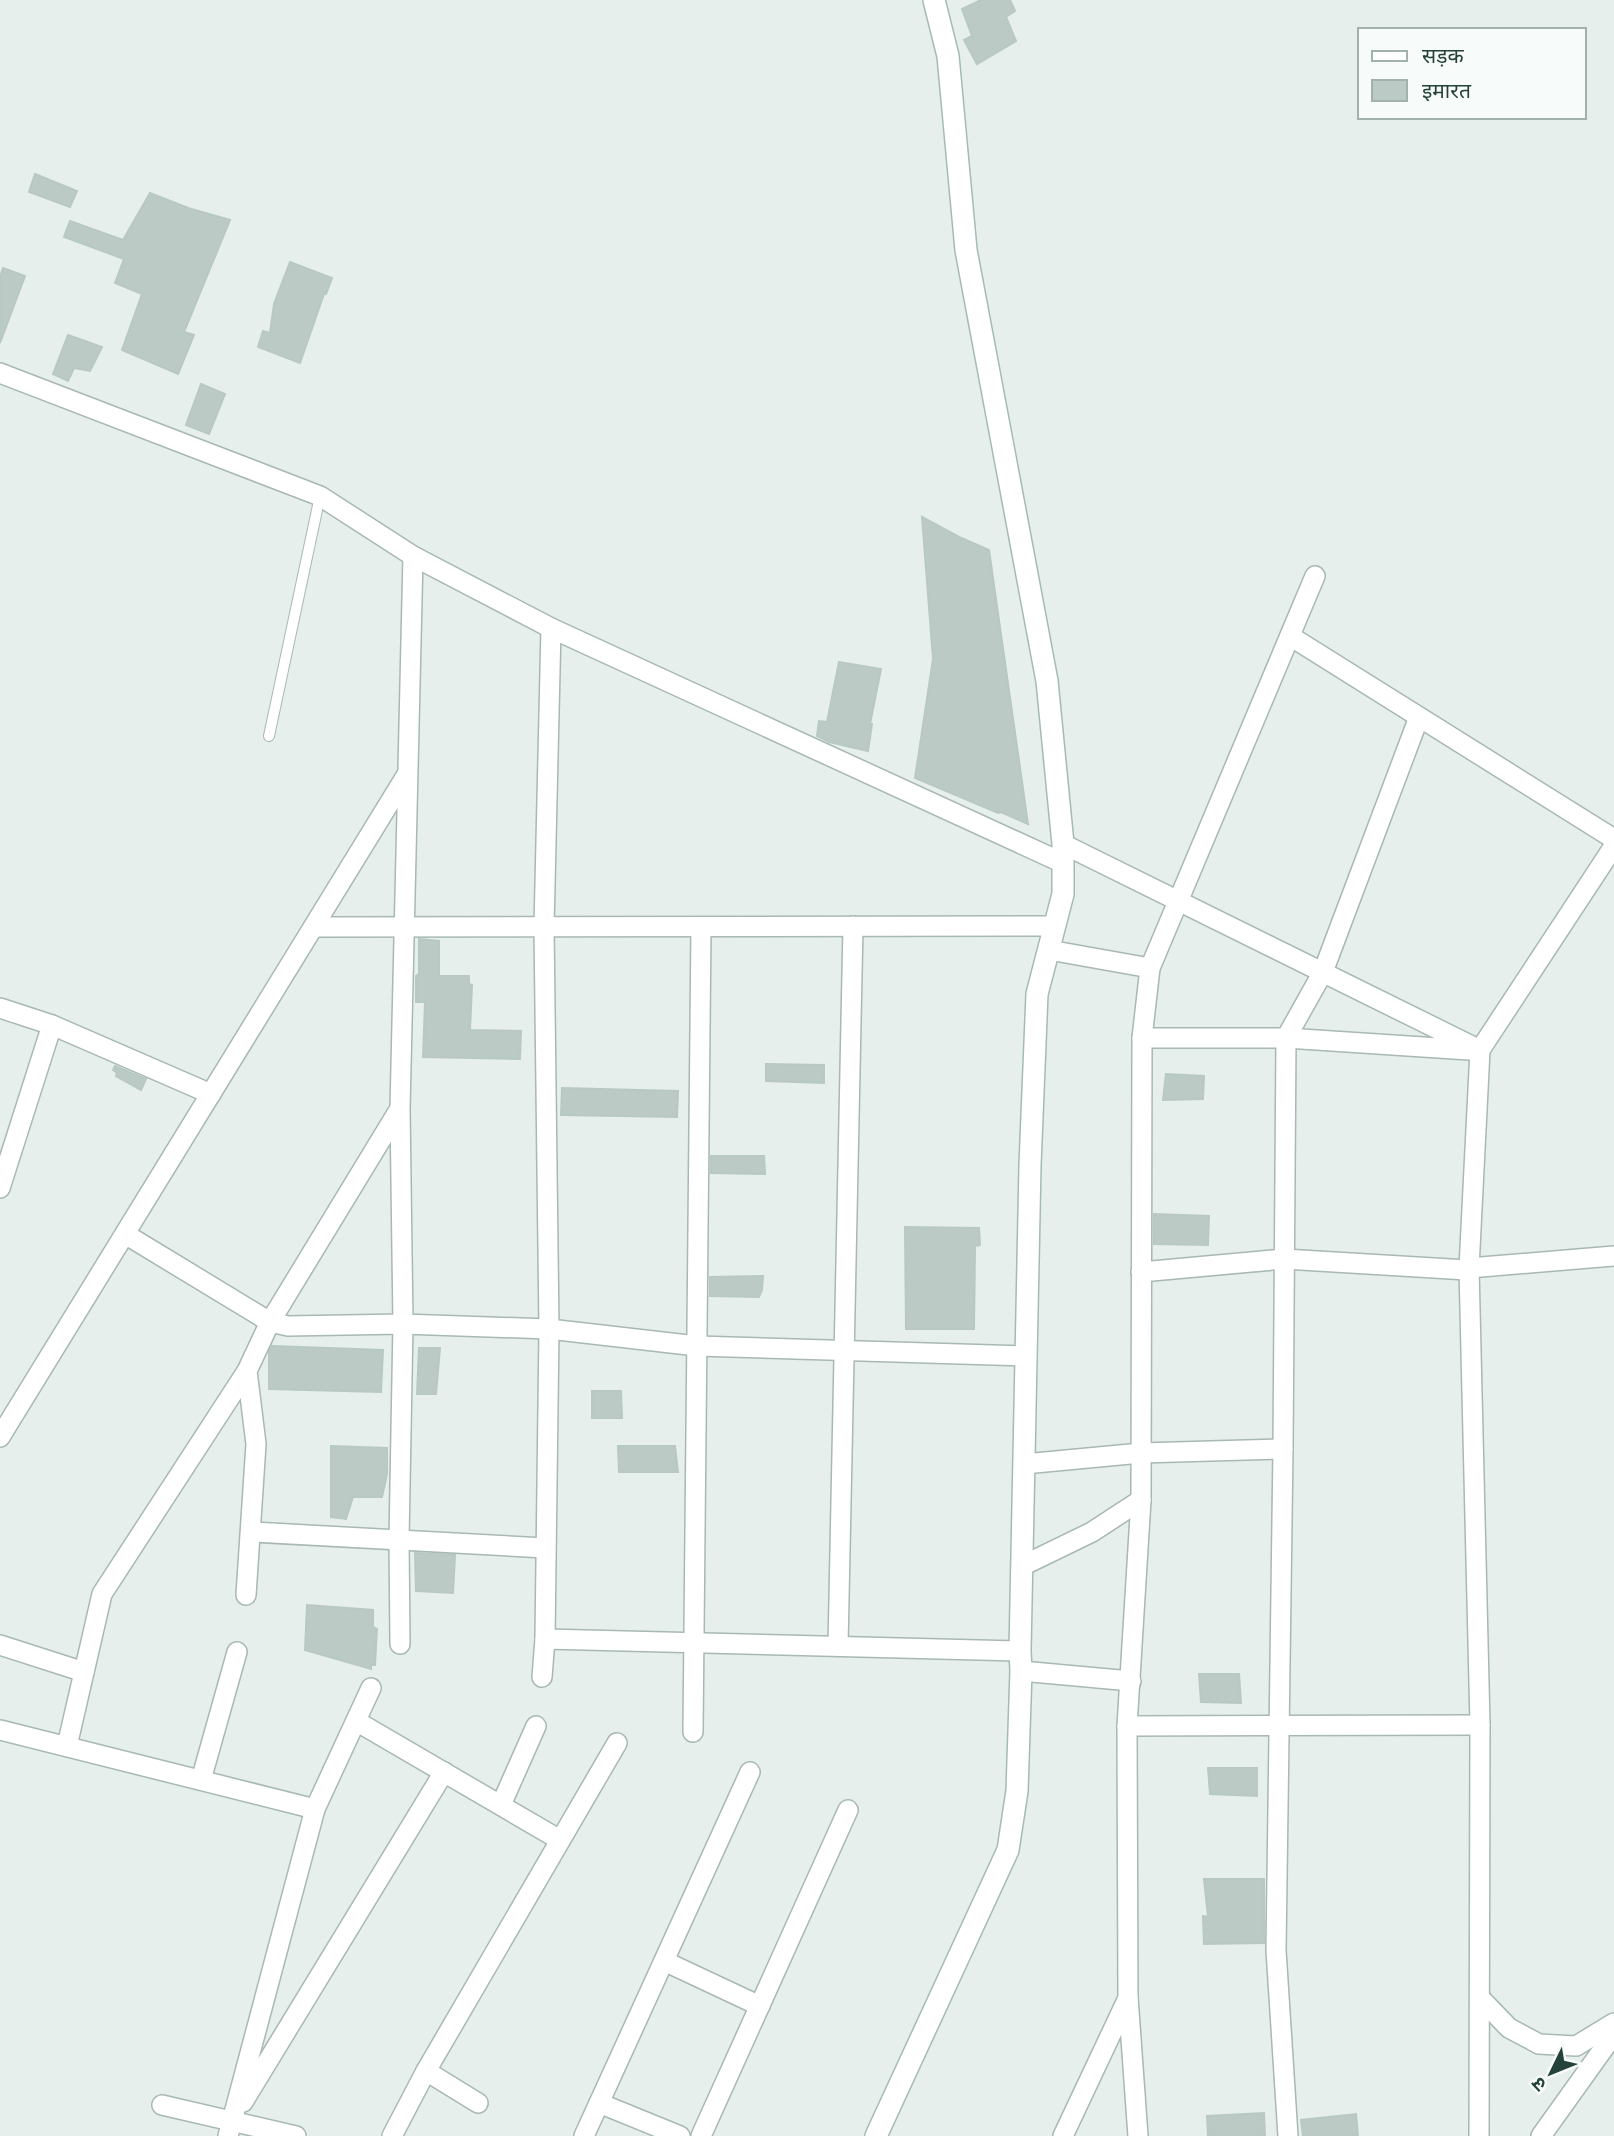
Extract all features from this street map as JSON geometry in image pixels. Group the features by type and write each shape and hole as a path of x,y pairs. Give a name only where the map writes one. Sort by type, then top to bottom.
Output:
{"street":[{"path":"876,2136 1008,1850 1017,1791 1030,1165 1038,994 1063,894 1063,853 1047,681 966,250 948,56 934,0"},
{"path":"0,373 320,496 413,556 551,628 1178,901 1480,1050"},
{"path":"400,1644 400,1109 413,556"},
{"path":"1138,2136 1128,1997 1127,1726 1141,1500 1142,1038 1150,968 1315,576"},
{"path":"542,1677 545,1639 549,1329 544,927 551,628"},
{"path":"1290,636 1614,839"},
{"path":"1288,2136 1276,1950 1286,1038 1323,972 1419,717"},
{"path":"0,1437 407,775"},
{"path":"1479,2136 1480,1726 1469,1268 1480,1050 1614,846"},
{"path":"838,1646 853,926"},
{"path":"314,927 1055,926"},
{"path":"693,1732 701,927"},
{"path":"1049,950 1150,968"},
{"path":"0,1008 52,1025 211,1094"},
{"path":"0,1188 52,1025"},
{"path":"1142,1038 1286,1038 1480,1050"},
{"path":"66,1746 102,1594 247,1371 270,1322 400,1109"},
{"path":"125,1234 270,1322 288,1326 402,1324 549,1329 697,1346 1026,1356"},
{"path":"1141,1272 1284,1259 1466,1270 1614,1256"},
{"path":"246,1595 256,1444 247,1371"},
{"path":"1024,1464 1141,1453 1283,1449"},
{"path":"1022,1566 1092,1532 1141,1500"},
{"path":"252,1532 545,1548"},
{"path":"545,1639 838,1646 1021,1661 1131,1681"},
{"path":"0,1645 84,1672"},
{"path":"201,1780 237,1651"},
{"path":"229,2129 315,1809 371,1688"},
{"path":"356,1721 560,1840"},
{"path":"501,1805 536,1726"},
{"path":"1127,1726 1480,1726"},
{"path":"0,1730 315,1809"},
{"path":"392,2136 426,2071 617,1743"},
{"path":"229,2129 444,1772"},
{"path":"584,2136 750,1772"},
{"path":"701,2136 848,1810"},
{"path":"664,1961 760,2006"},
{"path":"1063,2136 1128,1997"},
{"path":"1479,1998 1509,2028 1539,2044 1576,2046 1614,2023"},
{"path":"1541,2136 1614,2034"},
{"path":"426,2071 478,2103"},
{"path":"599,2103 680,2136"},
{"path":"162,2105 229,2129 296,2136"}],"lane":[{"path":"269,736 320,496"}],"building":[{"path":"981,0 1010,0 1015,11 1006,17 1016,41 977,64 964,40 972,36 962,9"},
{"path":"35,174 77,191 70,207 29,192"},
{"path":"150,193 230,220 184,332 194,335 178,374 122,350 142,294 115,283 124,259 64,237 70,221 123,240"},
{"path":"290,262 332,278 300,363 258,347 263,331 270,333 274,304"},
{"path":"3,268 25,276 0,343 0,277"},
{"path":"68,335 102,347 90,371 74,368 68,381 53,374"},
{"path":"201,384 225,394 209,434 186,425"},
{"path":"922,517 989,550 1028,824 915,778 933,659"},
{"path":"839,662 881,669 870,724 868,751 829,742 817,736 819,721 827,722"},
{"path":"419,939 439,941 439,976 469,976 469,984 472,985 470,1030 521,1031 520,1059 423,1057 425,1002 416,1002"},
{"path":"766,1064 824,1065 824,1083 766,1081"},
{"path":"115,1066 146,1079 141,1090 116,1076 117,1073 113,1070"},
{"path":"1166,1074 1204,1076 1203,1099 1163,1100"},
{"path":"562,1088 678,1091 677,1117 561,1115"},
{"path":"711,1156 764,1156 765,1174 711,1173"},
{"path":"1154,1214 1209,1216 1208,1245 1154,1244"},
{"path":"905,1227 979,1228 980,1245 975,1246 974,1329 906,1329"},
{"path":"763,1276 759,1297 710,1296 710,1277"},
{"path":"272,1346 383,1350 381,1392 269,1389 269,1352"},
{"path":"419,1348 440,1348 436,1394 417,1394"},
{"path":"592,1391 621,1391 622,1418 592,1418"},
{"path":"331,1446 387,1448 387,1474 382,1497 353,1497 346,1519 331,1517"},
{"path":"618,1446 675,1446 678,1472 619,1472"},
{"path":"415,1553 455,1555 453,1593 416,1591"},
{"path":"307,1605 373,1610 373,1627 377,1629 375,1665 371,1665 371,1669 305,1650"},
{"path":"1199,1674 1239,1674 1241,1703 1201,1702"},
{"path":"1208,1768 1257,1768 1257,1796 1210,1794"},
{"path":"1204,1879 1264,1879 1264,1943 1204,1944 1203,1916 1208,1917"},
{"path":"1264,2113 1265,2136 1208,2136 1207,2116"},
{"path":"1356,2114 1358,2136 1303,2136 1301,2120"}]}
